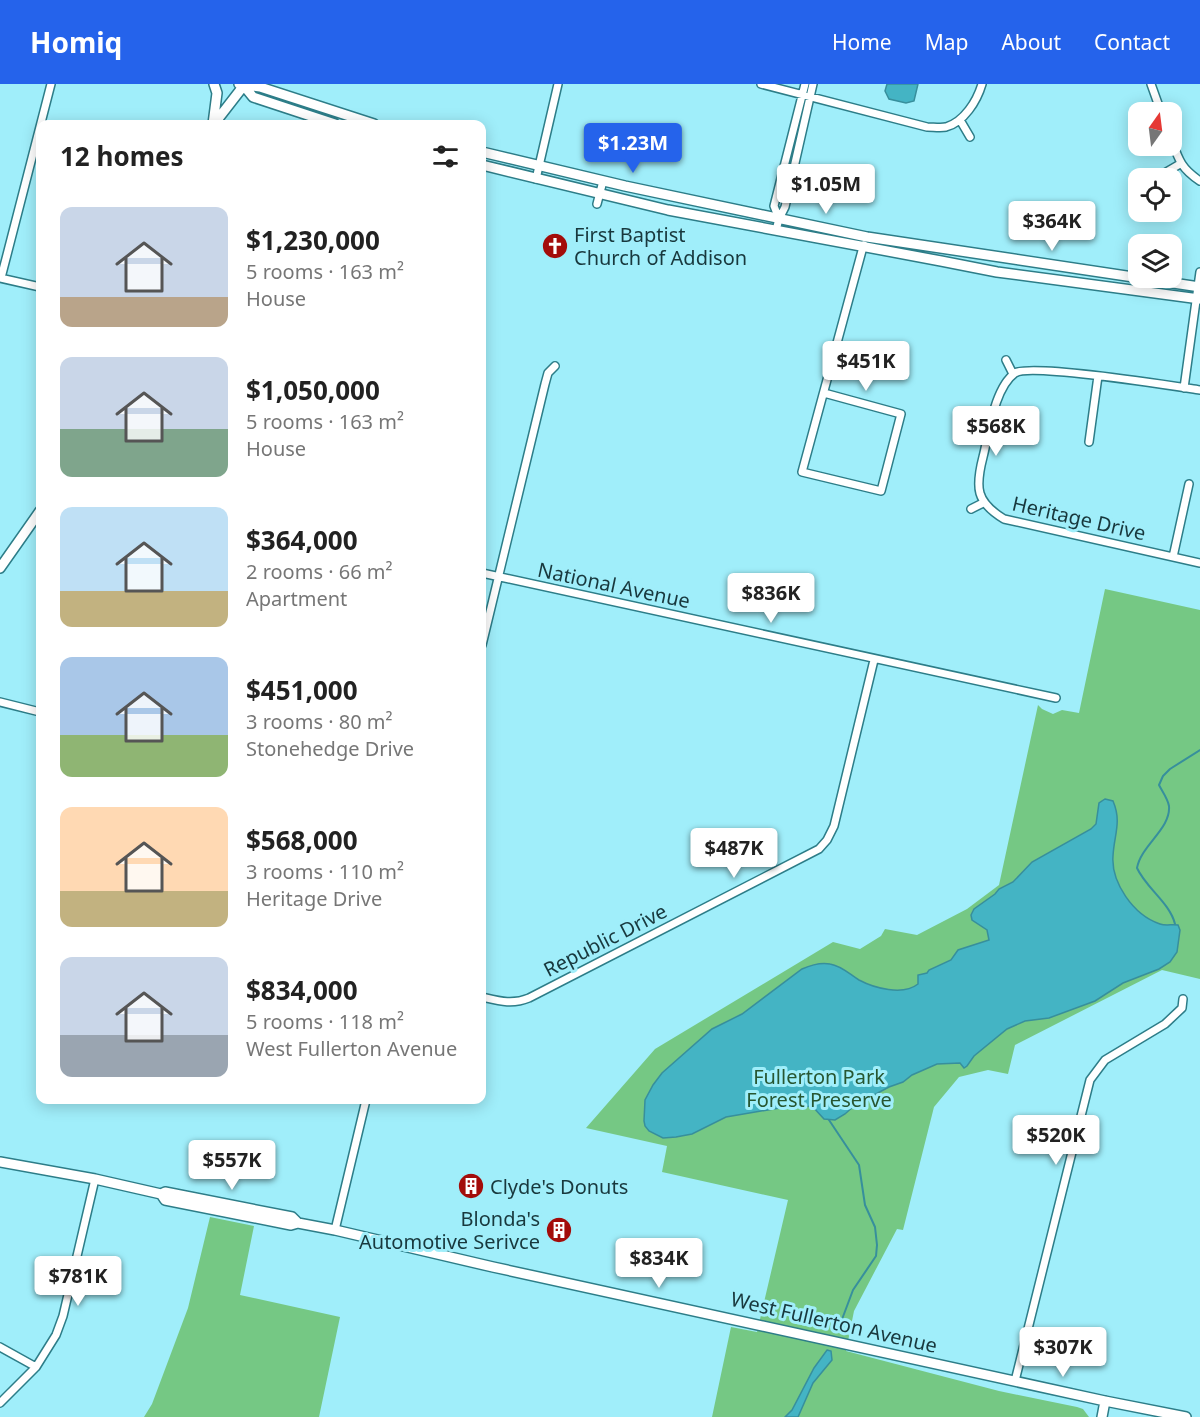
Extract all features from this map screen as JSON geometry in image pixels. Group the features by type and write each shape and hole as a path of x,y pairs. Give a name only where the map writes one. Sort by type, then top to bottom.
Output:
{"main road":[{"path":"214,84 218,93 214,120"},
{"path":"268,84 275,92"},
{"path":"216,120 243,85"},
{"path":"243,85 260,87 356,120"},
{"path":"243,85 253,97 323,120"},
{"path":"486,153 657,193 867,237 1199,287"},
{"path":"486,166 654,207 863,247 997,272 1198,299"},
{"path":"654,207 657,193"},
{"path":"682,213 685,199"},
{"path":"997,272 1000,258"},
{"path":"0,568 36,517"},
{"name":"West Fullerton Avenue","path":"0,1162 292,1217 298,1223 493,1267 1186,1417"},
{"path":"1102,1417 1105,1401"}],"street":[{"path":"42,120 51,84"},
{"path":"536,178 558,84"},
{"path":"760,84 927,127 946,127 960,120 975,102 982,84"},
{"path":"779,219 774,206 805,84"},
{"path":"776,230 785,207 813,84"},
{"path":"1151,84 1157,102"},
{"path":"960,120 970,137"},
{"path":"36,142 1,278 36,286"},
{"path":"1177,156 1187,172 1200,181"},
{"path":"1173,168 1180,164"},
{"path":"597,204 603,181"},
{"path":"824,393 901,414 881,491 802,472 867,237"},
{"path":"1184,388 1200,272"},
{"path":"1006,360 1013,374 1019,371 1046,370 1200,390"},
{"path":"486,627 545,384 548,373 555,366"},
{"name":"Heritage Drive","path":"1013,374 998,397 980,469 980,496 989,510 1004,519 1019,524 1200,563"},
{"path":"1089,442 1098,376"},
{"path":"1173,557 1189,484"},
{"name":"Heritage Drive","path":"971,509 983,503"},
{"name":"National Avenue","path":"486,574 1056,698"},
{"name":"Republic Drive","path":"486,998 508,1003 530,998 819,849 834,826 874,660"},
{"path":"0,702 36,711"},
{"path":"1015,1381 1090,1080 1106,1060 1165,1024 1182,1008 1183,999"},
{"path":"335,1230 365,1104"},
{"path":"0,1403 36,1367 56,1335 63,1316 95,1179"},
{"path":"0,1347 36,1367"}],"green space":[{"name":"Fullerton Park Forest Preserve","path":"1105,589 1200,610 1200,979 1162,970 1015,1045 1008,1074 988,1070 959,1077 934,1107 903,1230 897,1229 854,1311 846,1351 999,1391 1077,1407 1083,1409 1089,1417 712,1417 731,1327 757,1332 788,1200 662,1172 667,1146 586,1128 655,1049 833,942 860,949 881,936 885,929 917,935 967,909 999,885 1038,705 1053,714 1062,710 1079,713"},
{"path":"210,1217 254,1226 240,1295 340,1317 319,1417 144,1417 152,1404 188,1308"}],"water":[{"path":"887,84 918,84 914,101 906,103 889,99 885,91"},
{"path":"1105,799 1113,801 1116,809 1117,828 1113,866 1120,887 1133,905 1150,920 1164,925 1178,925 1180,930 1177,952 1170,962 1159,969 1123,983 1095,1001 1049,1018 1025,1021 1007,1029 974,1056 964,1068 960,1063 937,1064 855,1105 835,1120 824,1119 813,1107 797,1105 726,1117 692,1134 676,1137 663,1138 649,1131 645,1126 645,1100 662,1073 712,1029 742,1014 802,969 816,964 830,964 838,966 872,986 888,990 905,990 918,984 918,975 927,973 951,960 958,950 989,940 987,930 972,920 971,915 974,909 999,889 1013,882 1032,862 1091,829 1096,824 1099,803"},
{"path":"827,1350 831,1351 832,1360 813,1383 798,1417 785,1417 792,1410 814,1368"}],"waterway":[{"path":"1175,924 1168,909 1137,868 1144,852 1161,830 1168,814 1169,806 1159,785 1163,776 1200,750"},
{"path":"829,1120 859,1165 865,1205 875,1227 877,1245 876,1256 853,1290 841,1322 834,1331"}],"place":[{"name":"First Baptist Church of Addison","path":"555,246"},
{"name":"Clyde's Donuts","path":"471,1186"},
{"name":"Blonda's Automotive Serivce","path":"559,1230"}]}
